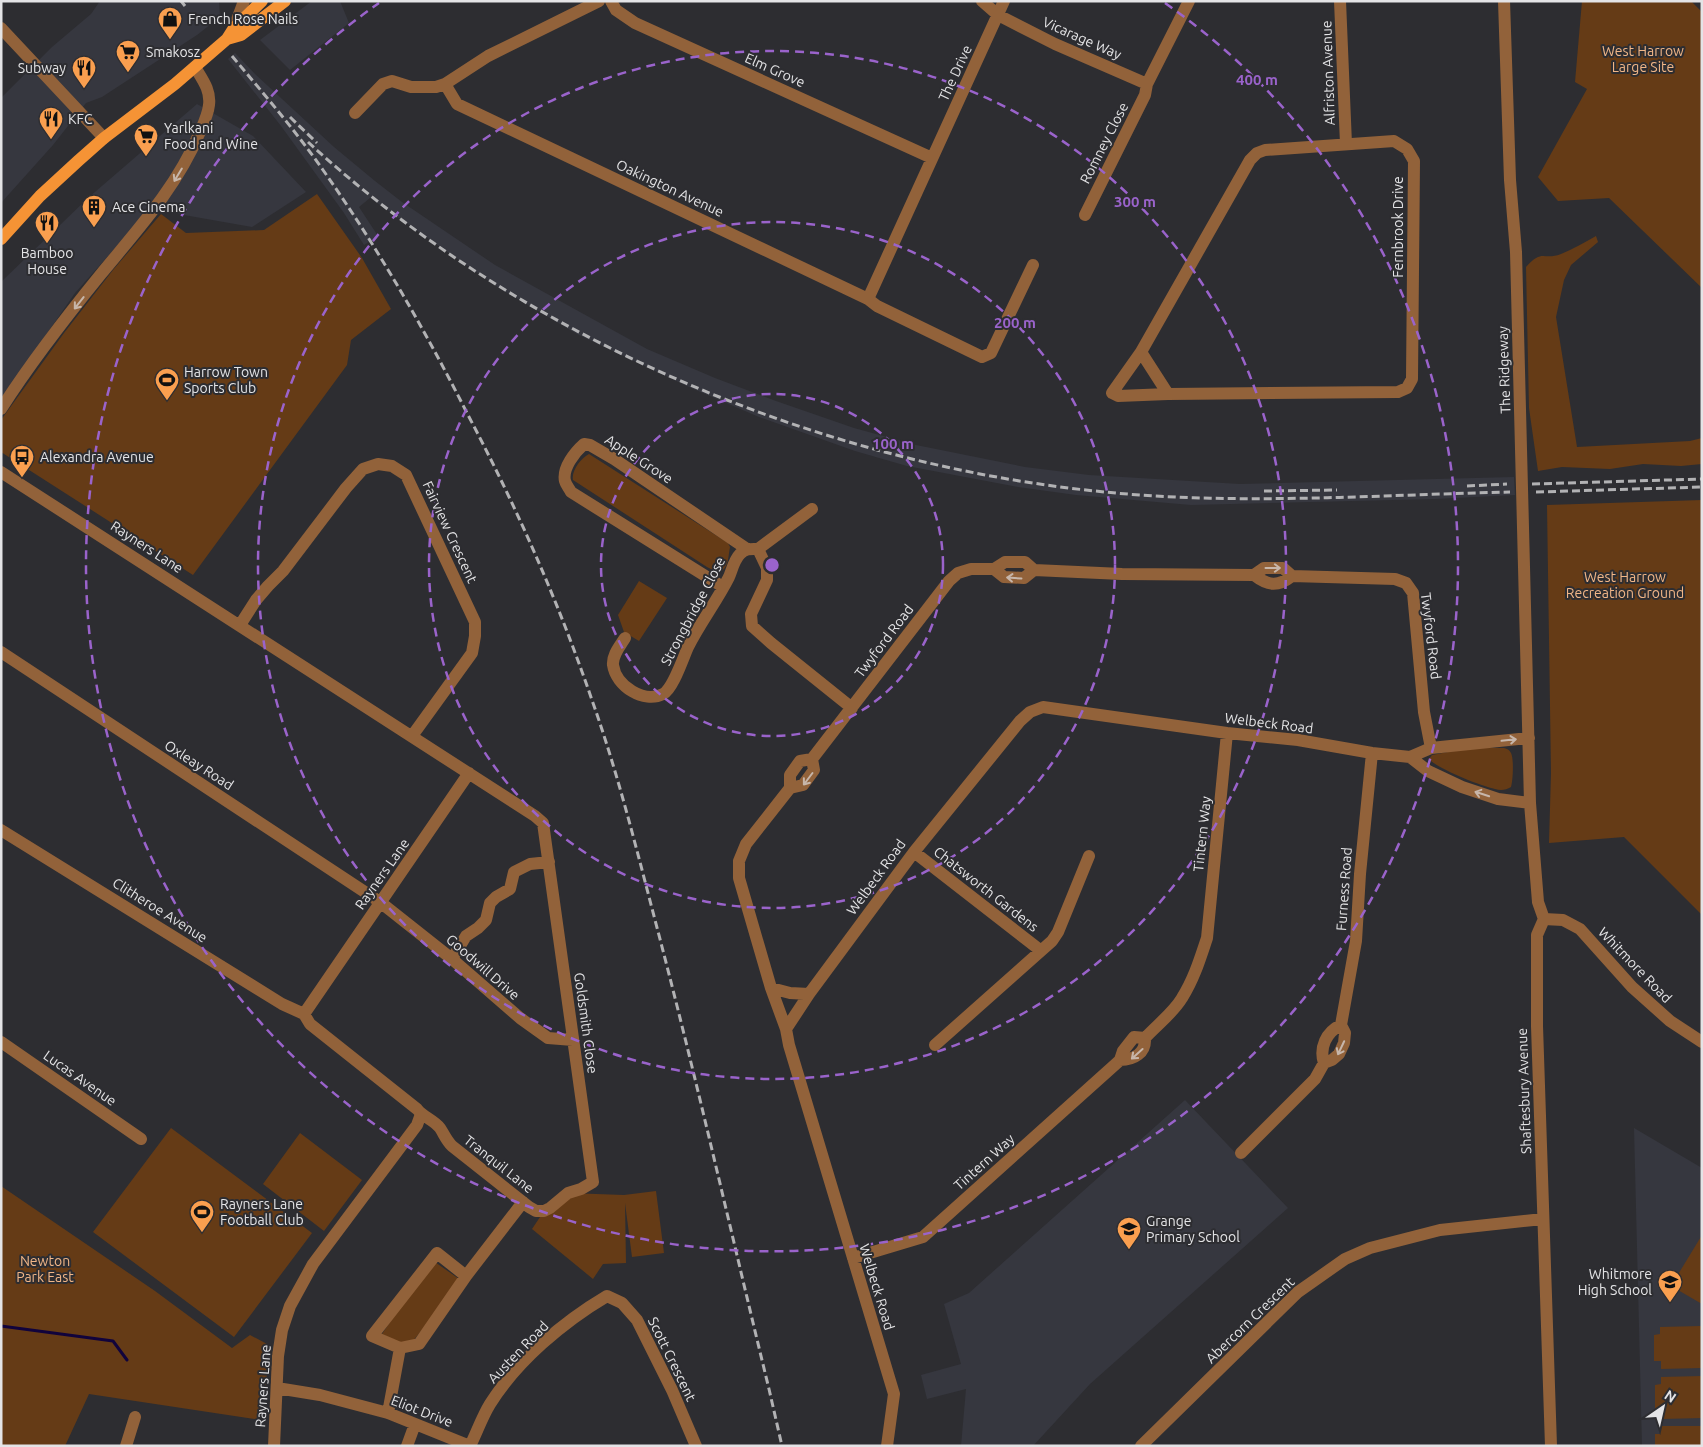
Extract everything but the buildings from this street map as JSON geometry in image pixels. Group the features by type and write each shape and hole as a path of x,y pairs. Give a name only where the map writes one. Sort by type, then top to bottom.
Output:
{"main road":[{"path":"1,238 40,196 104,138 195,67 262,1"},
{"path":"230,33 241,35 285,1"}],"street":[{"path":"230,33 244,1"},
{"path":"355,113 383,84 392,81 411,87 424,88 445,84 488,56 599,1"},
{"name":"Elm Grove","path":"611,1 616,10 635,23 932,158"},
{"name":"Vicarage Way","path":"982,1 998,15 1055,44 1147,84"},
{"name":"The Drive","path":"868,299 1004,1"},
{"name":"Romney Close","path":"1085,215 1145,95 1147,84 1190,1"},
{"name":"Alfriston Avenue","path":"1340,1 1346,144"},
{"name":"The Ridgeway","path":"1504,1 1510,180 1516,252 1529,738"},
{"path":"1,28 104,138"},
{"path":"1,409 22,376 101,274 153,212 179,173 194,146 210,105 207,86 195,67"},
{"name":"Oakington Avenue","path":"445,84 457,104 868,299 877,306 982,357 992,353 1033,264"},
{"name":"Fernbrook Drive","path":"1394,141 1407,149 1414,161 1412,379 1407,388 1398,392 1118,396 1112,393 1142,352 1250,160 1257,153 1265,150 1394,141"},
{"path":"1142,352 1168,394"},
{"name":"Apple Grove","path":"723,587 571,492 565,483 564,477 566,468 578,450 584,444 590,445 753,549"},
{"name":"Fairview Crescent","path":"240,624 262,593 283,572 346,488 363,469 378,464 392,466 406,475 475,622 476,636 472,653 412,736"},
{"name":"Rayners Lane","path":"1,472 469,773 304,1014"},
{"path":"812,509 753,549 764,558 767,568 767,580 751,614 752,626 852,708"},
{"name":"Strongbridge Close","path":"626,638 614,658 613,666 619,677 633,692 640,695 662,695 667,691 689,646 740,554 753,549"},
{"name":"Twyford Road","path":"786,1030 771,988 739,878 739,861 746,844 790,788 803,785 814,770 812,759 949,581 958,573 971,569 994,569 1004,577 1024,578 1034,570 1122,574 1254,575 1265,583 1282,583 1292,576 1395,579 1406,584 1413,593 1424,712 1431,748"},
{"name":"Oxleay Road","path":"1,652 380,902"},
{"name":"Welbeck Road","path":"887,1446 894,1394 852,1258 786,1030 809,994 914,852 1020,721 1030,712 1043,707 1227,733 1298,740 1410,758 1428,771 1462,787 1498,799 1530,804"},
{"name":"Tintern Way","path":"852,1258 923,1237 1120,1060 1132,1059 1138,1055 1143,1050 1145,1038 1182,999 1198,968 1207,938 1227,733"},
{"path":"1410,758 1431,748 1529,738 1530,804 1538,902 1544,919"},
{"name":"Furness Road","path":"1241,1153 1315,1079 1324,1063 1332,1060 1339,1054 1344,1043 1345,1033 1341,1025 1356,942 1360,874 1372,753"},
{"name":"Goldsmith Close","path":"469,773 540,819 545,830 593,1182"},
{"name":"Clitheroe Avenue","path":"1,830 282,1004 304,1014"},
{"name":"Chatsworth Gardens","path":"914,852 1040,950"},
{"name":"Chatsworth Gardens","path":"936,1045 1052,941 1058,932 1089,856"},
{"path":"452,959 466,936 486,920 490,903 510,889 514,872 530,864 549,866"},
{"name":"Goodwill Drive","path":"380,902 452,959 520,1018 548,1038 573,1040"},
{"name":"Whitmore Road","path":"1544,919 1563,920 1580,929 1632,987 1670,1021 1702,1042"},
{"name":"Shaftesbury Avenue","path":"1544,919 1537,935 1537,1026 1551,1446"},
{"path":"771,988 790,993 809,994"},
{"path":"304,1014 310,1024 394,1090 421,1114"},
{"name":"Furness Road","path":"1324,1063 1321,1055 1323,1044 1334,1028 1341,1025"},
{"name":"Lucas Avenue","path":"1,1042 141,1139"},
{"name":"Rayners Lane","path":"274,1446 278,1356 282,1330 290,1306 313,1264 417,1125 421,1114"},
{"name":"Tranquil Lane","path":"421,1114 440,1127 452,1146 536,1211 544,1211 550,1208 568,1193 581,1189 593,1182"},
{"path":"466,1276 437,1252 372,1336 400,1348 419,1344 466,1276 523,1202"},
{"name":"Abercorn Crescent","path":"1142,1446 1298,1292 1345,1259 1370,1248 1440,1230 1543,1220"},
{"name":"Austen Road","path":"470,1446 489,1404 516,1371 546,1340 607,1296"},
{"name":"Scott Crescent","path":"607,1296 622,1303 637,1320 672,1390 696,1446"},
{"path":"388,1413 400,1348"},
{"name":"Eliot Drive","path":"277,1388 320,1395 388,1413 470,1446"},
{"path":"126,1446 135,1417"},
{"path":"407,1446 415,1424"}],"shaded area":[{"path":"100,1 219,1 220,17 197,35 102,97 86,103 53,145 1,203 1,98 52,47 91,14"},
{"path":"312,1 340,1 349,23 290,70 260,40"},
{"path":"235,53 334,147 375,181 402,202 495,265 647,349 715,378 854,428 916,445 1025,467 1089,475 1240,484 1514,477 1515,495 1435,499 1191,505 1076,495 1018,487 907,466 855,451 759,417 689,387 577,334 499,288 370,198 359,207 378,236 364,245 344,213 281,126 228,59"},
{"path":"197,104 253,136 306,192 252,227 150,209 75,293 1,400 1,282 88,198"},
{"name":"Grange Primary School","path":"1185,1100 1288,1208 1090,1384 1033,1446 961,1446 966,1389 927,1399 921,1375 961,1364 944,1304 969,1293"},
{"name":"Whitmore High School","path":"1634,1128 1702,1168 1702,1446 1642,1446"}],"green space":[{"name":"West Harrow Large Site","path":"1582,1 1691,1 1702,12 1702,288 1609,198 1558,201 1538,177 1587,89 1575,82"},
{"name":"Harrow Town Sports Club","path":"317,194 362,258 391,309 351,340 347,365 193,575 1,452 1,420 64,333 113,270 161,214 186,233 264,230"},
{"path":"1596,236 1598,242 1571,265 1564,280 1556,317 1577,447 1690,441 1702,438 1702,464 1681,466 1643,464 1610,469 1562,467 1538,471 1529,408 1526,267 1540,256 1561,254"},
{"path":"589,454 728,543 730,547 728,562 725,568 719,573 707,567 573,480 577,465"},
{"name":"West Harrow Recreation Ground","path":"1702,500 1702,915 1624,837 1549,843 1551,773 1547,505"},
{"path":"639,581 667,598 639,641 624,632 618,615"},
{"path":"1469,748 1504,748 1509,750 1513,765 1511,787 1499,790 1480,784 1450,772 1429,759 1432,755"},
{"name":"Rayners Lane Football Club","path":"171,1128 312,1233 234,1337 93,1232"},
{"path":"300,1133 362,1180 324,1231 263,1184"},
{"name":"Newton Park East","path":"1,1186 155,1291 232,1348 250,1335 267,1344 267,1421 89,1394 65,1446 1,1446"},
{"path":"656,1191 664,1253 632,1257 625,1203 626,1263 603,1264 593,1279 532,1229 544,1211 568,1193 624,1195"},
{"path":"1702,1235 1702,1304 1671,1286"},
{"path":"432,1260 462,1281 408,1347 382,1334"},
{"path":"1701,1326 1701,1368 1661,1369 1661,1361 1654,1361 1654,1335 1660,1334 1660,1327"},
{"path":"1702,1376 1702,1418 1662,1419 1662,1411 1655,1411 1655,1385 1661,1384 1661,1377"},
{"path":"1660,1426 1701,1426 1702,1446 1655,1446 1655,1434 1660,1434"}],"waterway":[{"path":"1,1326 113,1341 127,1360"}],"railway":[{"path":"181,1 185,6"},
{"path":"232,56 312,155 363,229 400,290 452,383 486,450 536,556 566,629 602,730 634,838 685,1037 782,1446"},
{"path":"290,117 317,143"},
{"path":"308,142 390,211 479,274 575,330 674,378 777,419 882,451 989,476 1095,491 1147,495 1251,499 1510,492"},
{"path":"1532,484 1702,479"},
{"path":"1467,486 1507,484"},
{"path":"1536,492 1702,487"},
{"path":"1264,491 1337,490"}],"place":[{"name":"French Rose Nails","path":"170,40"},
{"name":"Smakosz","path":"128,73"},
{"name":"Subway","path":"84,89"},
{"name":"KFC","path":"51,140"},
{"name":"Yarlkani Food and Wine","path":"146,157"},
{"name":"Ace Cinema","path":"94,228"},
{"name":"Bamboo House","path":"47,244"},
{"name":"Harrow Town Sports Club","path":"167,401"},
{"name":"Alexandra Avenue","path":"22,478"},
{"name":"Rayners Lane Football Club","path":"202,1233"},
{"name":"Grange Primary School","path":"1129,1250"},
{"name":"Whitmore High School","path":"1670,1303"}]}
